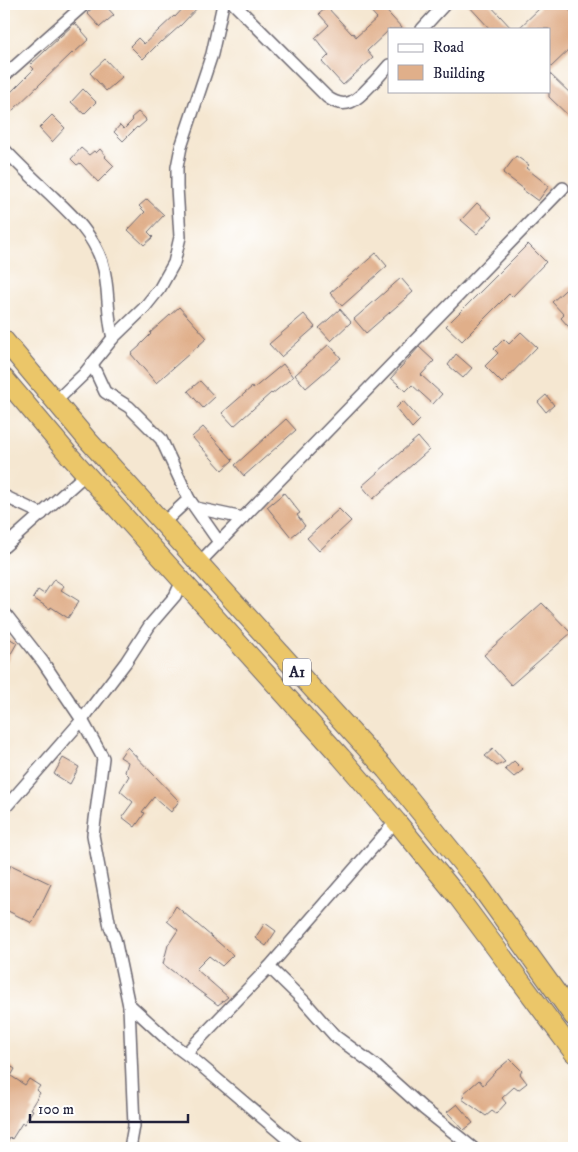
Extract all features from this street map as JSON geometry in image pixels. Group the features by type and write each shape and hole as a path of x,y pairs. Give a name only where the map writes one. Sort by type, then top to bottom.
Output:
{"highway":[{"name":"A1","path":"4,340 160,520 386,770 477,882 574,1017"},
{"name":"A1","path":"4,378 86,474 396,821 458,897 574,1053"},
{"path":"140,535 160,520"},
{"path":"367,788 386,770"}],"street":[{"path":"4,76 85,4"},
{"path":"56,401 84,374 113,338 144,308 160,288 174,263 180,237 176,187 181,147 212,54 223,4"},
{"path":"234,4 334,102 351,103 356,100 388,66"},
{"path":"423,28 445,4"},
{"path":"4,149 78,220 90,236 101,259 105,274 109,325 113,338"},
{"path":"199,563 563,188"},
{"path":"92,364 105,392 129,407 160,439 192,504 219,542"},
{"path":"4,547 86,474"},
{"path":"4,496 42,514"},
{"path":"160,520 192,504 243,518"},
{"path":"4,809 82,720 126,662 150,625 174,596 182,581"},
{"path":"4,612 43,662 82,720 103,758 93,835 110,927 115,939 129,1006 134,1126 130,1148"},
{"path":"186,1053 269,968 396,821"},
{"path":"269,968 304,1000 335,1036 376,1066 424,1109 473,1148"},
{"path":"129,1006 298,1148"}],"building":[{"path":"97,4 104,4 114,15 100,27 87,13"},
{"path":"187,4 201,4 143,59 130,46 138,38 144,44"},
{"path":"373,4 380,4 402,28 388,28 388,31 367,51 373,58 343,85 322,62 329,55 315,38 329,25 319,14 327,7 356,37 377,18 368,8"},
{"path":"467,4 489,4 511,28 489,28"},
{"path":"537,4 564,4 574,15 574,45 550,68 550,28 519,28 540,8"},
{"path":"75,23 89,39 11,112 4,105 4,99 34,69 30,65"},
{"path":"105,59 122,77 106,91 90,73"},
{"path":"550,74 574,97 574,121 549,97"},
{"path":"83,89 96,102 84,114 71,102"},
{"path":"138,112 146,121 123,141 114,132 120,125 124,129 133,120 131,118"},
{"path":"52,115 65,128 52,142 39,128"},
{"path":"81,148 89,155 94,151 96,153 100,149 114,166 98,182 80,163 77,165 71,159"},
{"path":"516,156 529,165 526,168 549,186 538,201 503,173"},
{"path":"147,199 164,215 148,232 153,237 144,245 128,230 145,212 139,206"},
{"path":"477,203 492,217 477,234 461,220"},
{"path":"528,244 546,262 512,297 509,294 462,341 446,326"},
{"path":"376,253 387,266 342,306 330,293"},
{"path":"401,278 413,292 366,333 354,319"},
{"path":"574,282 574,333 561,318 564,315 552,302"},
{"path":"179,307 207,338 156,383 131,354 150,333"},
{"path":"340,309 351,322 331,341 319,328"},
{"path":"304,314 315,327 281,357 269,344"},
{"path":"521,332 537,347 502,383 485,366 498,353 494,349 504,339 509,344"},
{"path":"329,344 341,358 306,388 295,375"},
{"path":"419,347 434,361 421,375 442,394 433,404 412,385 406,391 391,378"},
{"path":"456,354 472,368 463,378 448,365"},
{"path":"283,364 293,377 271,393 234,426 222,413"},
{"path":"200,381 215,397 203,408 188,391"},
{"path":"546,395 554,405 546,412 538,402"},
{"path":"403,401 420,420 412,428 396,408"},
{"path":"286,419 296,430 244,476 235,465"},
{"path":"203,427 233,460 222,470 192,437"},
{"path":"418,437 429,450 373,499 362,486"},
{"path":"284,493 300,513 297,515 305,526 291,537 267,507"},
{"path":"339,509 351,521 319,551 307,538"},
{"path":"54,579 64,586 61,590 79,601 68,618 33,598 38,590 44,594"},
{"path":"542,603 571,633 511,685 484,655"},
{"path":"7,637 17,643 4,666 4,643"},
{"path":"127,747 179,801 171,812 154,797 142,812 145,813 135,827 122,817 133,802 120,791 129,776 125,772 128,762 120,757"},
{"path":"493,749 505,762 497,766 485,756"},
{"path":"63,758 79,767 70,784 54,774"},
{"path":"514,761 523,770 514,777 505,769"},
{"path":"11,865 51,884 32,923 4,909 4,880"},
{"path":"176,906 233,955 222,966 209,956 196,969 228,997 218,1005 163,964 168,945 178,930 167,921"},
{"path":"265,923 276,931 266,946 255,938"},
{"path":"510,1059 522,1071 520,1074 527,1083 518,1090 514,1087 502,1098 506,1103 496,1114 492,1111 486,1116 462,1099 465,1097 463,1094 479,1080 483,1085"},
{"path":"4,1062 15,1069 11,1076 25,1085 29,1079 40,1086 37,1090 40,1093 30,1109 33,1110 24,1124 22,1123 12,1139 10,1137 4,1147"},
{"path":"457,1104 473,1123 464,1130 447,1112"}]}
